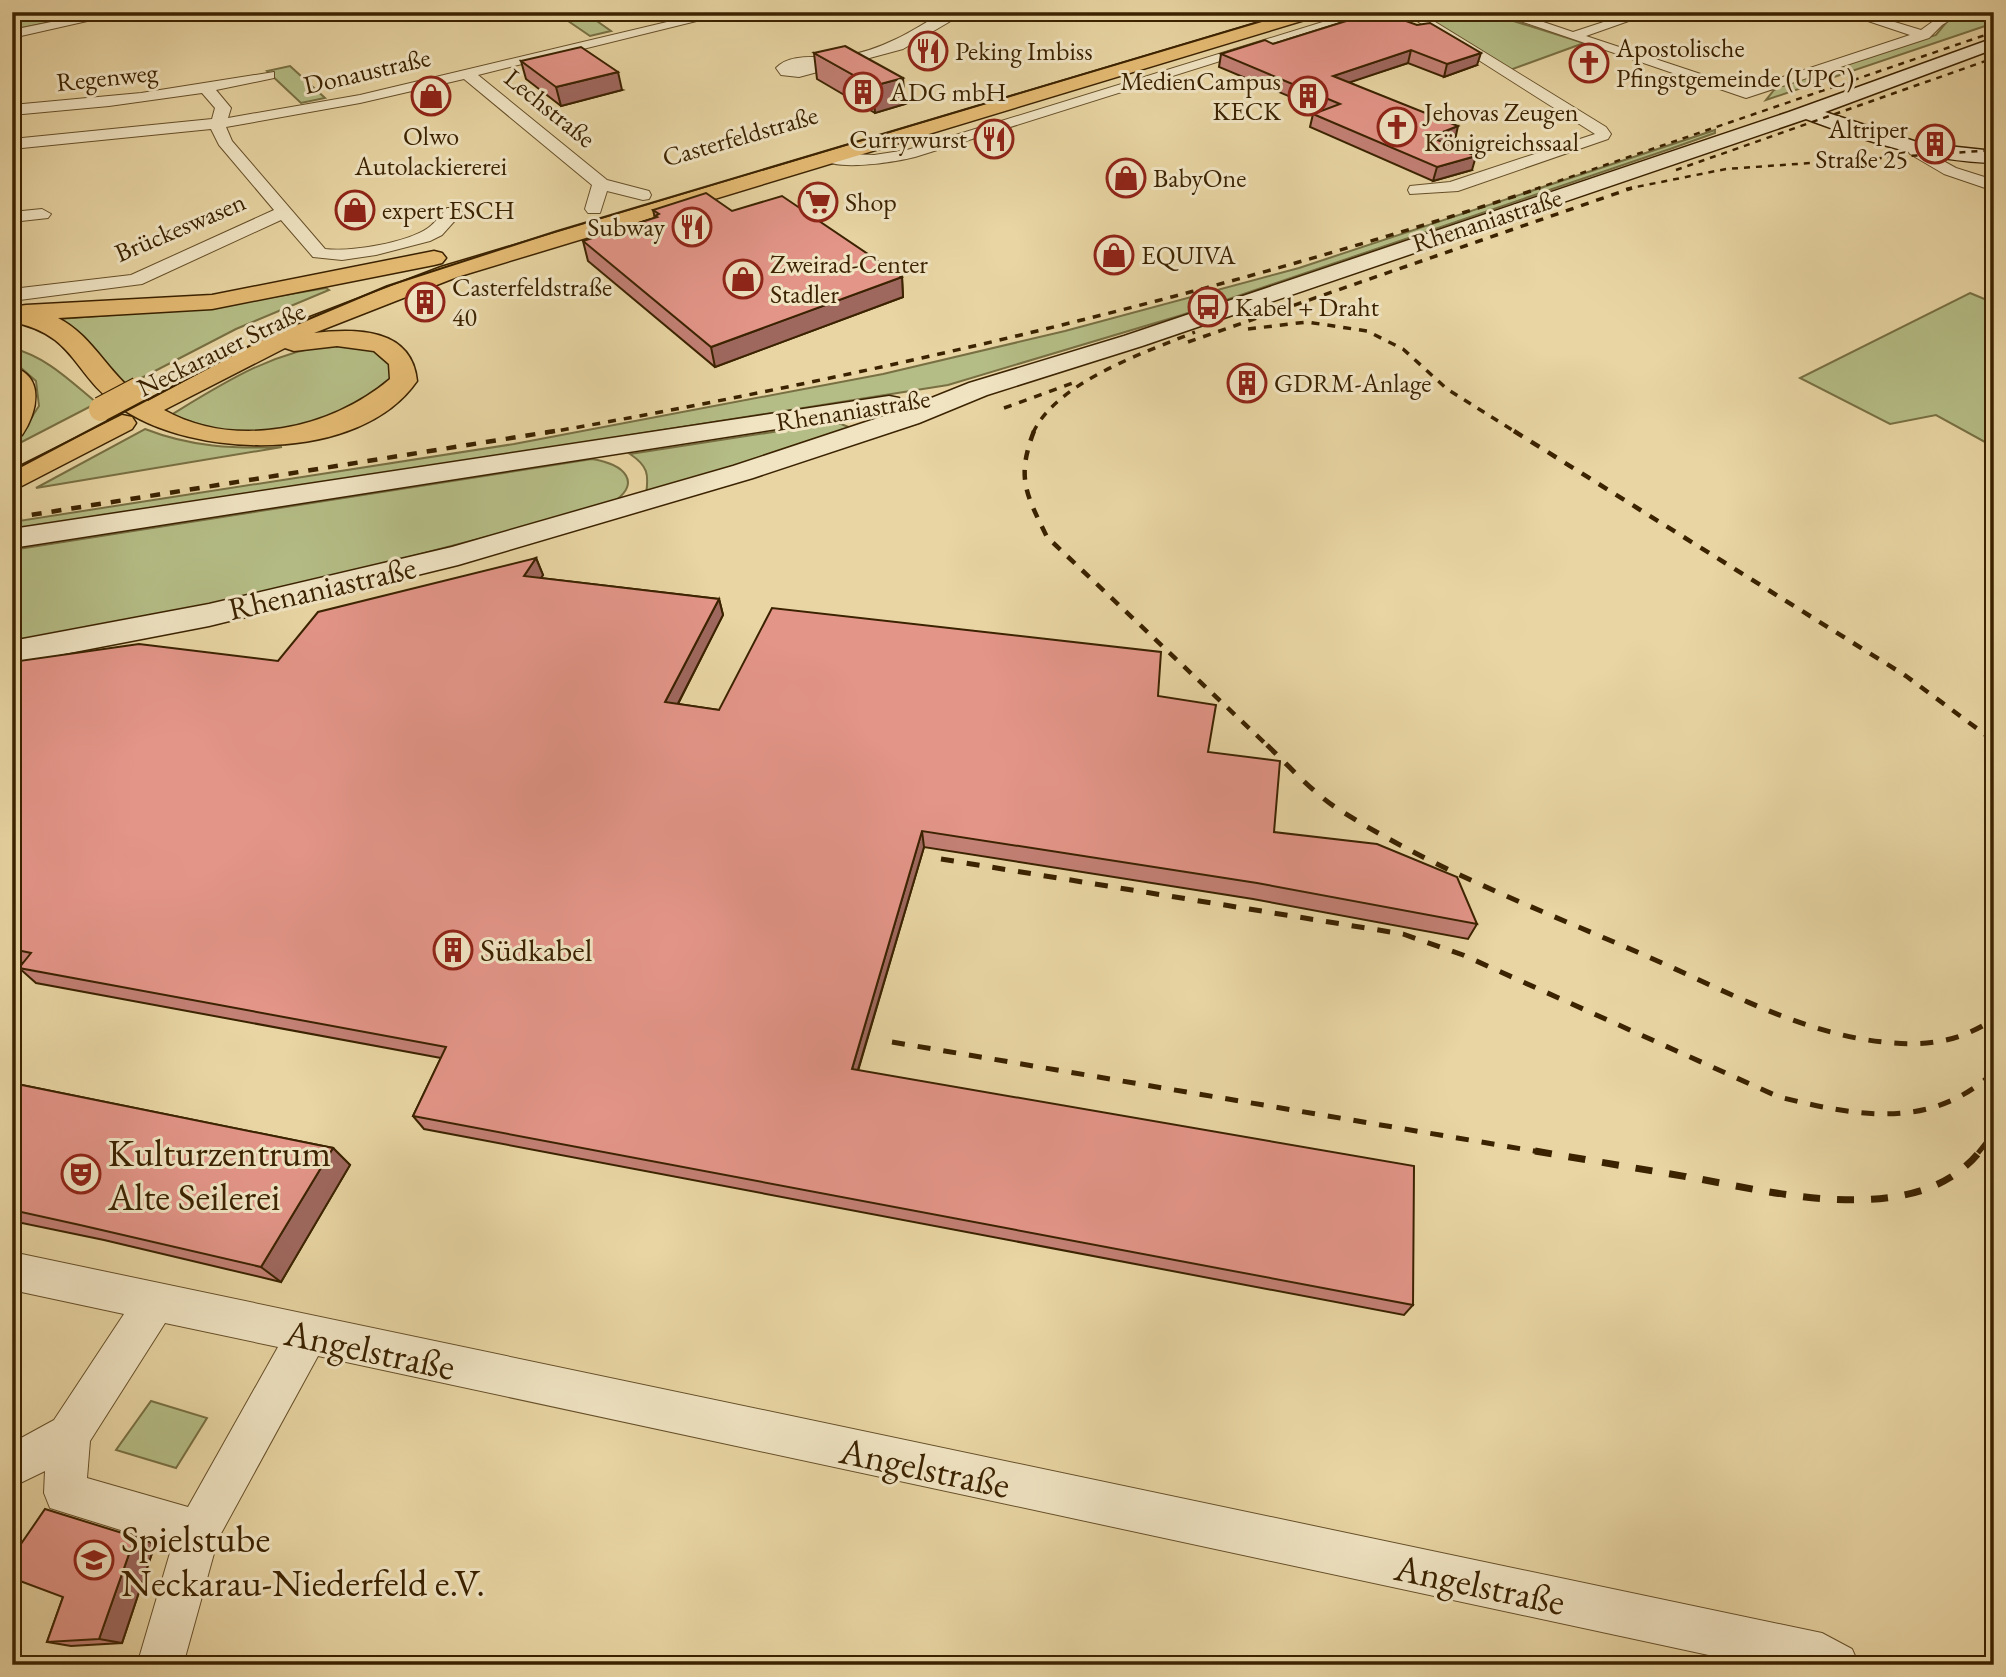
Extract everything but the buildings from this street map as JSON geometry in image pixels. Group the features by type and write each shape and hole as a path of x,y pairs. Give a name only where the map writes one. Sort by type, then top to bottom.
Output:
{"main road":[{"name":"Casterfeldstraße","path":"436,257 1264,12"},
{"name":"Casterfeldstraße","path":"415,284 1312,12"},
{"name":"Neckarauer Straße","path":"13,472 150,396 289,313 436,257"},
{"path":"12,314 212,302 436,257"},
{"name":"Neckarauer Straße","path":"150,396 263,348 336,313 415,284"},
{"path":"45,352 63,360 118,407 152,426 183,436 220,443 263,444 331,436 364,423 392,406 409,391 419,373 412,354 382,326 383,313 389,304 415,284"},
{"path":"12,314 56,326 104,380 128,401 164,421 188,430 249,436 317,431 348,422 372,409 404,381 402,364 390,349 365,341 340,338 263,348"},
{"path":"12,375 21,383 25,405 12,429"}],"street":[{"path":"12,34 121,12"},
{"name":"Donaustraße","path":"12,144 218,126 348,102 727,12"},
{"name":"Casterfeldstraße","path":"829,159 894,157 1370,12"},
{"path":"1409,12 1601,130 1603,134 1600,139 1452,187 1416,190"},
{"path":"1500,12 1746,94 1924,35 1937,22 1957,12"},
{"path":"1573,36 1648,12"},
{"path":"1847,12 1924,35"},
{"path":"840,61 908,42 950,13"},
{"name":"Rhenaniastraße","path":"12,653 262,602 458,555 628,506 904,410 1133,341 1806,112 1994,43"},
{"name":"Lechstraße","path":"466,73 601,184 643,195"},
{"name":"Regenweg","path":"12,110 66,107 207,89 270,75"},
{"name":"Casterfeldstraße","path":"1057,108 1088,80"},
{"path":"207,89 223,108 218,126"},
{"path":"1806,112 1916,151 1950,171 1986,183"},
{"name":"Brückeswasen","path":"218,126 225,142 319,253 342,257 434,232 453,212"},
{"path":"1916,151 1994,157"},
{"path":"1954,156 1966,171 1986,183"},
{"name":"Lechstraße","path":"594,209 601,184"},
{"name":"Brückeswasen","path":"12,295 135,280 284,212"},
{"path":"12,217 41,214"},
{"name":"Rhenaniastraße","path":"12,539 604,448 904,410"},
{"path":"604,448 628,460 638,471 638,486 628,506"},
{"name":"Angelstraße","path":"12,1272 1822,1656 1836,1665"},
{"path":"12,1466 69,1435 156,1301"},
{"path":"160,1665 198,1532 307,1336"},
{"path":"69,1435 65,1493 198,1532"}],"green space":[{"path":"12,12 103,12 12,30"},
{"path":"555,12 584,12 611,31 590,36"},
{"path":"1416,12 1485,12 1584,43 1510,70"},
{"path":"1970,12 1994,12 1994,23 1766,100 1774,90 1786,84 1936,35 1949,19"},
{"path":"290,66 325,98 301,103 267,71"},
{"path":"1715,130 1715,133 1670,149 1182,315 948,385 12,533 12,522 514,444 883,374 1065,331 1299,268"},
{"path":"326,288 329,290 236,329 126,386 111,375 66,323 59,319 214,307"},
{"path":"1970,293 1994,303 1994,447 1936,415 1890,424 1800,378"},
{"path":"337,344 373,348 388,357 394,383 346,419 258,434 217,430 171,415 230,380 271,361 292,353"},
{"path":"12,348 47,364 97,403 12,447 39,406 36,381 12,360"},
{"path":"831,420 851,428 646,495 646,471 630,454 779,431"},
{"path":"145,429 196,443 247,448 282,447 36,488"},
{"path":"592,459 613,465 626,476 626,489 609,505 274,592 12,645 12,550"},
{"path":"151,1401 207,1418 176,1468 116,1450"}],"tram line":[{"path":"12,471 266,337 387,286 557,231 1292,12"}],"railway":[{"path":"1535,189 1994,32"},
{"path":"1676,170 1994,58"},
{"path":"1626,189 1726,169 1994,150"},
{"path":"545,433 797,385 1047,328 1295,263 1540,188"},
{"path":"1188,342 1632,188"},
{"path":"1248,329 1307,322 1367,331 1403,349 1447,389 1517,433"},
{"path":"1034,432 1045,415 1081,384 1128,359 1195,332"},
{"path":"1004,408 1073,383"},
{"path":"12,518 555,431"},
{"path":"1514,431 1906,676 1994,741"},
{"path":"1034,432 1025,461 1026,486 1047,537 1269,747"},
{"path":"1267,745 1328,802 1374,831 1488,888 1766,1010 1861,1039 1908,1044 1958,1037 1994,1019"},
{"path":"941,859 1403,934 1463,955 1779,1097 1808,1104 1864,1113 1918,1111 1970,1091 1994,1072"},
{"path":"892,1042 1546,1153"},
{"path":"1979,1152 1994,1133"},
{"path":"1535,1151 1765,1191 1845,1200 1884,1198 1921,1191 1953,1175 1979,1152"}],"place":[{"name":"Peking Imbiss","path":"928,51"},
{"name":"Apostolische Pfingstgemeinde (UPC)","path":"1589,63"},
{"name":"ADG mbH","path":"863,92"},
{"name":"Olwo Autolackiererei","path":"431,96"},
{"name":"MedienCampus KECK","path":"1308,96"},
{"name":"Jehovas Zeugen Königreichssaal","path":"1397,127"},
{"name":"Currywurst","path":"994,139"},
{"name":"Altriper Straße 25","path":"1935,144"},
{"name":"BabyOne","path":"1126,178"},
{"name":"Shop","path":"818,202"},
{"name":"expert ESCH","path":"355,210"},
{"name":"Subway","path":"692,227"},
{"name":"EQUIVA","path":"1114,255"},
{"name":"Zweirad-Center Stadler","path":"743,279"},
{"name":"Casterfeldstraße 40","path":"425,302"},
{"name":"Kabel + Draht","path":"1208,307"},
{"name":"GDRM-Anlage","path":"1247,383"},
{"name":"Südkabel","path":"453,950"},
{"name":"Kulturzentrum Alte Seilerei","path":"81,1174"},
{"name":"Spielstube Neckarau-Niederfeld e.V.","path":"94,1560"}]}
